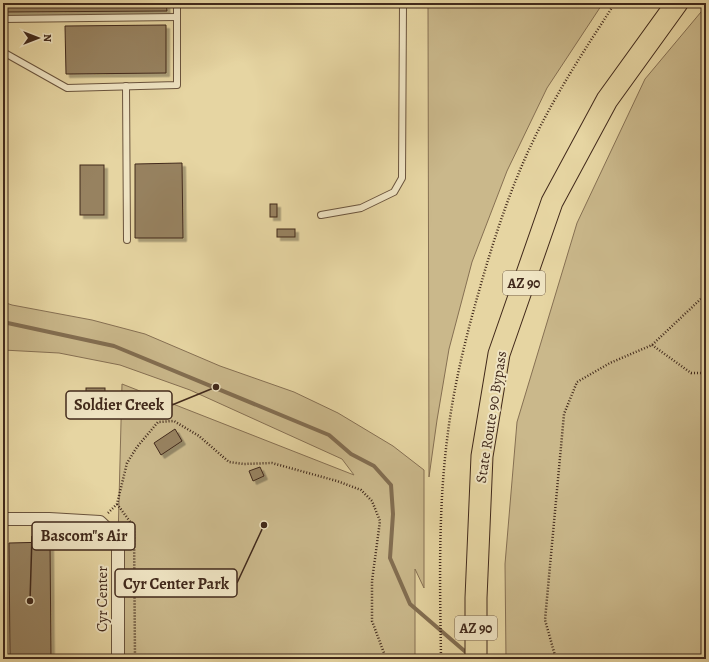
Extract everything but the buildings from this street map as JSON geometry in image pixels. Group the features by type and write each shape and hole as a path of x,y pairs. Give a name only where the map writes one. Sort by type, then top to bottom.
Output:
{"highway":[{"name":"State Route 90 Bypass","path":"476,659 476,598 482,456 499,354 552,202 607,100 677,3"}],"street":[{"path":"3,518 49,518 100,522"},
{"name":"Cyr Center","path":"100,522 118,539 118,659"}],"lane":[{"path":"3,52 67,88 177,84 177,3"},
{"path":"299,3 368,3"},
{"path":"321,215 362,208 394,192 402,178 403,3"},
{"path":"3,19 177,17"},
{"path":"126,86 127,240"}],"path":[{"path":"441,659 442,504 447,440 454,394 467,330 488,258 512,189 535,137 563,86 615,3"},
{"path":"556,659 545,620 564,414 577,382 610,363 652,345 706,294"},
{"path":"652,345 691,372 706,373"},
{"path":"100,522 117,504 127,463 137,447 158,422 174,421 199,436 230,462 244,464 272,463 338,481 361,490 372,501 380,521 372,581 372,621 385,659"},
{"path":"117,504 134,527 135,659"}],"shaded area":[{"path":"428,3 603,3 547,88 507,171 472,262 449,349 429,477"},
{"path":"706,6 706,659 506,659 505,564 517,422 577,223 645,79"},
{"path":"3,302 92,320 145,334 220,366 294,392 338,413 393,446 424,470 424,588 415,569 415,659 118,659 118,539 122,384 354,475 342,459 190,390 120,365 59,353 3,350"}],"waterway":[{"path":"3,322 114,346 329,435 351,454 374,466 391,485 393,514 390,558 410,604 468,654"}],"place":[{"name":"Soldier Creek","path":"216,387"},
{"name":"Cyr Center Park","path":"264,525"},
{"name":"Bascom\"s Air","path":"30,601"}]}
